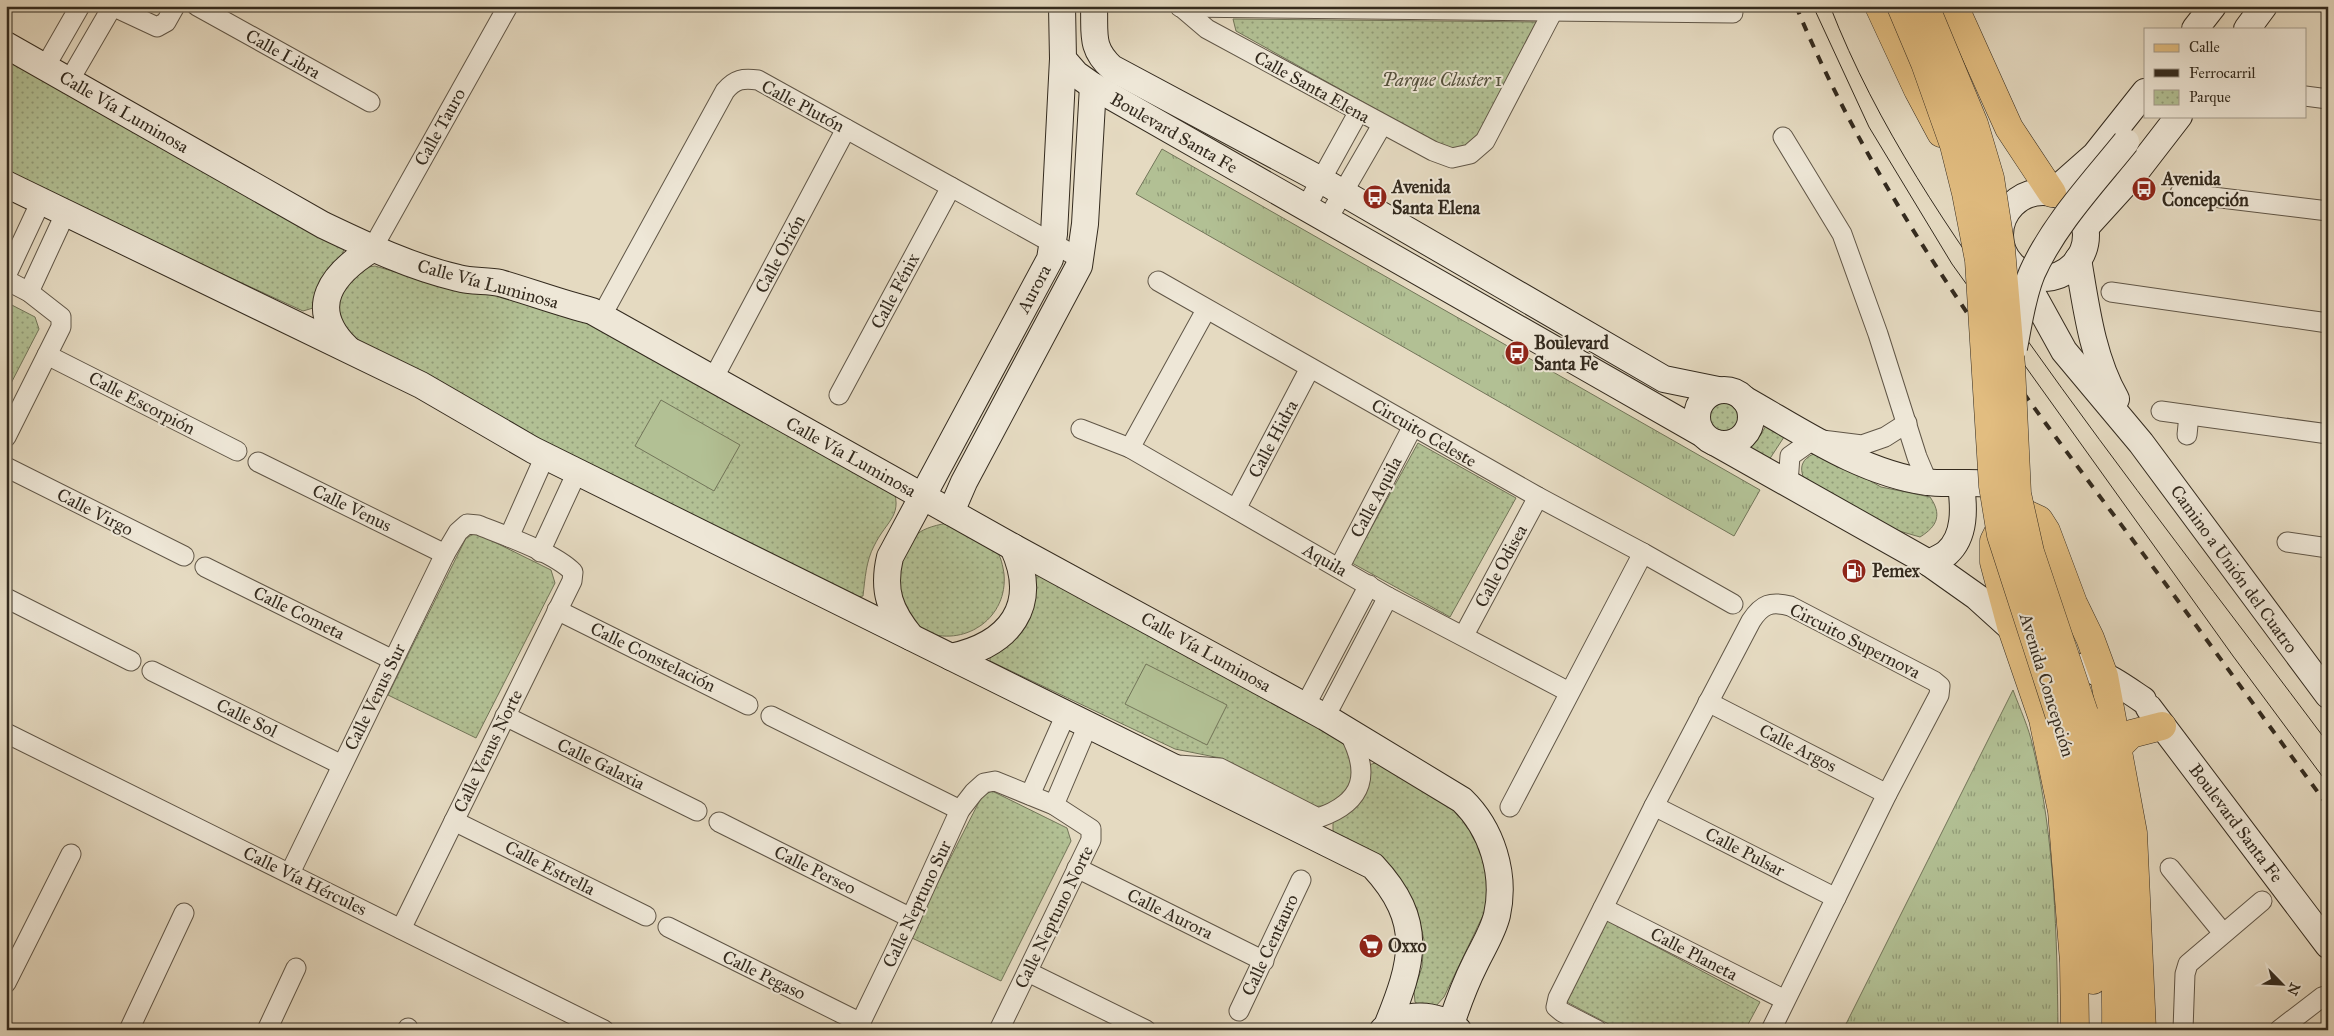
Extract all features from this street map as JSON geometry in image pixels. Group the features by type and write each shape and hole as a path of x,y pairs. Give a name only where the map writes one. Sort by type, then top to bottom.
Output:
{"main road":[{"path":"1879,6 1918,90 2000,243"},
{"name":"Avenida Concepción","path":"1901,6 1925,63 1954,145 1964,183 1979,260 1993,486 2001,536 2072,715 2098,767 2105,811 2116,969 2116,1030"},
{"path":"1925,6 1974,124 1990,178 2000,249 2011,366"},
{"path":"1954,6 2009,128 2052,193"},
{"name":"Avenida Concepción","path":"2011,366 2017,494 2072,715 2077,786 2090,892 2094,1030"},
{"path":"2075,1030 2074,962 2062,811 2043,719 2011,626 1994,562 1994,541 2002,525 2011,517 2026,514 2039,520 2046,531 2073,603 2090,638 2104,676 2133,833 2142,1030"},
{"path":"2118,747 2131,734 2162,726"}],"street":[{"path":"45,67 80,6"},
{"path":"69,81 112,6 157,27 166,22 175,6"},
{"name":"Calle Libra","path":"197,6 370,102"},
{"name":"Calle Tauro","path":"372,248 508,6"},
{"path":"1062,6 1063,59"},
{"name":"Boulevard Santa Fe","path":"1094,6 1095,43 1100,57 1112,68 1332,186 1664,379 1718,390"},
{"path":"2196,28 2213,6"},
{"path":"2214,28 2231,6"},
{"path":"2247,28 2264,6"},
{"path":"1180,7 1553,12 1670,10 1733,14"},
{"name":"Calle Santa Elena","path":"1180,7 1207,29 1358,113 1433,151 1452,158 1470,154 1484,141 1553,12"},
{"name":"Calle Vía Luminosa","path":"6,45 323,225 372,248 451,276 498,283 549,300 592,311 1013,547 1315,712 1462,800 1474,811 1494,851 1499,872 1500,894 1496,916 1462,990 1455,1027"},
{"name":"Boulevard Santa Fe","path":"1063,59 1076,74 1093,86 1929,563 1978,597 2033,648 2059,664 2087,669 2114,680 2143,700"},
{"name":"Aurora","path":"924,497 1044,271 1053,244 1063,59"},
{"name":"Calle Plutón","path":"601,316 717,104 732,82 744,78 758,80 1081,259"},
{"name":"Aurora","path":"951,512 964,482 1074,278 1081,259 1093,86"},
{"path":"2052,193 2095,155 2144,93"},
{"path":"2306,96 2328,99"},
{"path":"1316,214 1332,186 1358,113"},
{"path":"2011,366 2022,306 2032,273 2062,221 2144,118"},
{"path":"2085,228 2135,173 2177,118"},
{"path":"1316,214 1332,186 1382,125"},
{"name":"Calle Orión","path":"712,379 846,129"},
{"path":"1783,137 1842,234 1907,423 1917,458 1928,482"},
{"path":"6,184 42,199 421,384 545,456 1373,866 1389,884 1404,909 1410,932 1409,959 1403,986 1385,1028"},
{"name":"Calle Fénix","path":"839,395 951,188"},
{"path":"2037,192 2052,193 2074,205 2081,215 2085,228 2083,250 2069,269 2058,275 2034,278 2022,273 2004,254 2000,243 2002,222 2013,205 2024,197 2037,192"},
{"path":"2180,193 2328,211"},
{"path":"6,276 42,199"},
{"path":"29,292 66,212"},
{"path":"348,349 335,336 327,322 324,305 340,273 372,248"},
{"name":"Camino a Unión del Cuatro","path":"2078,259 2090,326 2105,379 2141,443"},
{"name":"Camino a Unión del Cuatro","path":"2022,273 2064,351 2141,443 2328,695"},
{"path":"6,280 29,292 61,317 61,327 6,437"},
{"name":"Circuito Celeste","path":"1158,281 1538,497 1733,604"},
{"path":"2111,292 2328,322"},
{"path":"1130,448 1206,310"},
{"name":"Calle Escorpión","path":"47,355 237,451"},
{"name":"Calle Hidra","path":"1236,509 1310,368"},
{"path":"1744,399 1751,415 1747,432 1734,442 1709,438 1697,425 1698,407 1710,393 1718,390 1732,391 1814,438 1888,474 1928,482 1987,484 2011,490 2028,503 2039,520"},
{"path":"2161,411 2328,434"},
{"path":"2187,435 2189,415"},
{"path":"1788,483 1790,456 1814,438 1862,445 1884,437 1907,423"},
{"name":"Calle Aquila","path":"1338,568 1413,426"},
{"name":"Aquila","path":"1082,429 1130,448 1388,597 1464,635 1569,692"},
{"path":"545,456 509,537 540,552 577,472"},
{"name":"Calle Venus","path":"258,462 445,554"},
{"name":"Calle Virgo","path":"6,467 184,556"},
{"path":"1929,563 1947,552 1957,537 1964,509 1960,484"},
{"path":"911,637 894,613 886,589 886,576 896,544 924,497"},
{"name":"Calle Odisea","path":"1464,635 1538,497"},
{"name":"Calle Venus Sur","path":"290,874 445,554 458,532 467,524 478,525 509,537"},
{"path":"2286,542 2328,548"},
{"path":"951,657 980,650 993,643 1006,631 1019,611 1024,586 1019,560 1013,547"},
{"name":"Calle Venus Norte","path":"400,929 572,581 573,572 568,567 540,552"},
{"path":"1510,807 1643,553"},
{"name":"Calle Cometa","path":"205,567 393,660"},
{"path":"1315,712 1369,585"},
{"path":"1315,712 1388,597"},
{"path":"6,598 131,661"},
{"name":"Circuito Supernova","path":"1597,1030 1562,1012 1556,1006 1558,998 1654,806 1758,610 1769,603 1776,602 1790,606 1934,681 1940,686 1939,695 1887,794 1770,1030"},
{"name":"Calle Constelación","path":"557,610 748,705"},
{"name":"Boulevard Santa Fe","path":"2090,638 2143,700 2328,945"},
{"name":"Calle Sol","path":"152,671 342,765"},
{"name":"Calle Argos","path":"1708,702 1887,794"},
{"name":"Calle Galaxia","path":"505,716 697,811"},
{"path":"771,716 960,810"},
{"path":"1030,795 1077,720"},
{"path":"1054,805 1077,720"},
{"path":"1167,764 1220,768 1318,818 1345,805 1356,794 1362,776 1362,764 1358,749 1347,731"},
{"name":"Calle Vía Hércules","path":"6,733 604,1030"},
{"name":"Calle Neptuno Norte","path":"984,783 995,781 1054,805 1091,829 1091,840 999,1030"},
{"name":"Calle Neptuno Sur","path":"859,1026 960,810 984,783"},
{"name":"Calle Pulsar","path":"1654,806 1836,898"},
{"name":"Calle Estrella","path":"454,821 646,916"},
{"name":"Calle Perseo","path":"719,822 911,918"},
{"path":"6,983 71,854"},
{"name":"Calle Aurora","path":"1077,868 1264,960"},
{"path":"2170,868 2223,933"},
{"name":"Calle Centauro","path":"1239,1011 1301,880"},
{"path":"2183,1030 2187,966 2262,901"},
{"name":"Calle Planeta","path":"1603,908 1785,1000"},
{"path":"129,1030 184,913"},
{"name":"Calle Pegaso","path":"668,927 859,1026"},
{"path":"267,1030 296,968"},
{"path":"1028,972 1146,1030"},
{"path":"2279,1030 2322,997 2328,996"},
{"path":"1385,1028 1402,1019 1419,1016 1436,1018 1455,1027"}],"green space":[{"name":"Parque Cluster 1","path":"1233,19 1538,22 1480,132 1466,147 1447,149 1236,31"},
{"path":"6,54 344,248 342,257 313,308 303,311 6,175"},
{"path":"1162,149 1760,490 1734,536 1136,194"},
{"path":"375,266 456,290 505,290 588,319 891,483 895,494 895,510 893,517 871,552 866,570 863,596 851,598 579,464 346,335 332,298 362,268"},
{"path":"6,302 35,317 39,329 6,393"},
{"path":"1724,398 1737,404 1743,417 1737,430 1724,436 1711,430 1705,417 1711,404"},
{"path":"661,400 740,445 714,491 635,446"},
{"path":"1767,424 1786,434 1769,460 1748,447 1760,436"},
{"path":"1418,443 1516,498 1450,617 1352,563"},
{"path":"1820,452 1881,487 1930,497 1937,514 1934,524 1920,537 1882,526 1805,481 1802,470 1804,462 1810,456"},
{"path":"948,523 992,546 1000,558 1004,574 1003,589 999,603 992,615 970,631 957,635 943,636 922,631 908,621 902,608 893,566 914,536 927,528"},
{"path":"476,533 551,570 555,583 476,738 388,695 466,538"},
{"path":"1045,571 1347,744 1355,778 1346,796 1332,805 1310,807 1220,758 1175,749 990,661 990,652 1032,577"},
{"path":"1146,664 1227,705 1207,745 1125,704"},
{"path":"2013,690 2031,740 2046,817 2055,923 2058,1030 1843,1030"},
{"path":"1378,762 1447,797 1479,842 1489,877 1487,907 1444,997 1435,1007 1424,1008 1415,1002 1414,991 1422,967 1424,940 1417,909 1403,884 1333,832 1333,822 1355,805 1364,794 1369,777 1369,765"},
{"path":"992,791 1067,828 1071,841 1001,981 910,937 982,796"},
{"path":"1606,920 1760,1002 1745,1030 1620,1030 1563,1000"}],"tram line":[{"path":"1813,6 1869,127 1952,264 2233,656 2328,784"},
{"path":"1830,6 1849,51 1893,136 1917,178 1970,258 2099,440 2328,743"}],"railway":[{"path":"1796,6 1826,74 1860,140 1897,204 1978,329 2328,806"}],"place":[{"name":"Avenida Concepción","path":"2144,189"},
{"name":"Avenida Santa Elena","path":"1375,197"},
{"name":"Boulevard Santa Fe","path":"1517,353"},
{"name":"Pemex","path":"1854,571"},
{"name":"Oxxo","path":"1371,946"}]}
